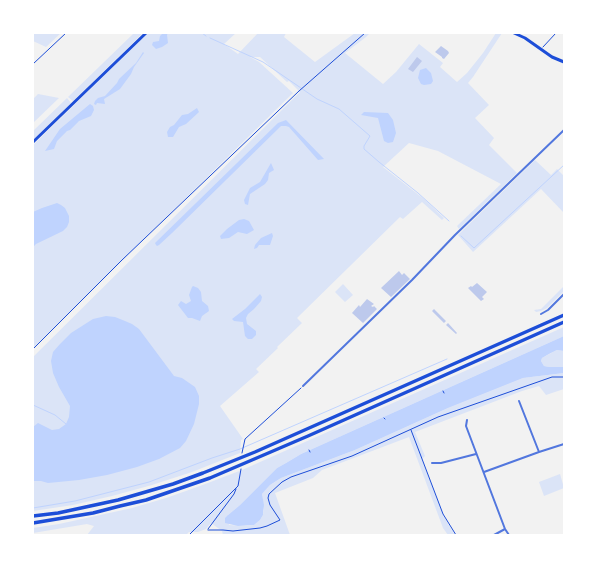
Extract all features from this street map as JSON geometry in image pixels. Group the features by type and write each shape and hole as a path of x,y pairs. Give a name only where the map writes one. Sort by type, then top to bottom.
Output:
{"highway":[{"path":"33,516 72,510 118,500 173,484 204,473 255,452 564,315"},
{"path":"33,523 93,513 158,496 210,478 564,322"}],"main road":[{"path":"33,142 146,33"},
{"path":"514,33 564,62"}],"street":[{"path":"303,386 412,280 455,235 564,130"},
{"path":"541,314 548,310 564,294"},
{"path":"520,401 539,452"},
{"path":"467,420 466,426 505,529 509,535"},
{"path":"484,472 564,444"},
{"path":"432,463 441,463 477,454"},
{"path":"494,535 505,529"}],"path":[{"path":"33,64 66,33"},
{"path":"33,349 122,260 304,86 365,33"},
{"path":"542,50 543,46 556,33"},
{"path":"236,489 208,530 233,531 260,528 280,520 270,505 268,498 269,494 282,482 291,477 352,456 438,417 552,378 564,377"},
{"path":"245,439 303,386"},
{"path":"411,429 444,514 456,535"},
{"path":"189,535 239,485"}],"shaded area":[{"path":"33,33 61,33 46,47 33,41"},
{"path":"134,33 143,33 73,101 68,97"},
{"path":"148,33 236,33 224,44 238,54 258,33 286,33 284,37 315,62 355,33 370,33 345,53 383,84 396,72 419,44 443,63 440,67 457,82 467,73 483,53 496,33 502,33 468,83 489,105 475,118 494,138 489,145 517,173 459,229 457,226 501,184 438,151 409,143 383,167 424,199 444,218 442,220 422,202 403,219 400,217 297,318 302,323 256,369 259,372 220,406 243,439 241,440 240,453 192,472 152,485 73,505 33,511 33,357 300,92 260,57 250,57 259,62 293,93 33,348 33,145"},
{"path":"38,94 59,98 33,123 33,99"},
{"path":"67,98 71,103 33,140 33,131"},
{"path":"535,160 551,175 557,169 564,176 564,213 541,189 473,252 458,235"},
{"path":"343,284 353,295 345,302 335,292"},
{"path":"564,286 564,291 547,308 536,312 534,310 541,309"},
{"path":"564,327 564,336 301,454 277,468 228,515 229,525 254,525 263,515 264,510 262,494 270,485 281,478 355,450 448,408 523,378 564,373 564,389 546,395 539,386 522,391 415,432 425,456 422,459 444,517 455,535 448,535 443,528 409,437 322,470 313,478 275,493 290,535 223,535 222,531 211,523 206,529 198,532 189,532 186,535 87,535 94,526 87,524 33,533 33,528 59,524 132,508 166,498 242,470"},
{"path":"557,350 564,351 564,367 544,366 541,361 542,358"},
{"path":"560,474 564,488 544,496 539,482"}],"water":[{"path":"163,33 168,33 168,43 156,49 152,45 153,42 159,41 160,36"},
{"path":"143,52 144,53 131,74 120,89 104,99 105,104 94,104 98,98 105,96 119,79 136,63"},
{"path":"426,68 431,73 433,81 431,84 424,85 421,84 418,78 420,70"},
{"path":"90,104 93,106 94,110 91,116 79,121 67,131 57,141 54,149 45,151 60,129"},
{"path":"197,108 199,112 186,124 179,127 173,137 168,137 167,132 170,127 174,125 182,115 188,114"},
{"path":"364,112 388,113 393,120 396,133 393,142 388,143 384,141 378,118 361,115"},
{"path":"286,120 324,159 318,160 289,127 281,126 172,233 159,245 156,245 155,243 278,123"},
{"path":"271,163 274,170 269,173 268,180 265,184 250,194 248,205 245,204 244,200 250,188 260,182"},
{"path":"57,203 65,208 69,216 67,227 63,231 36,244 33,247 33,212"},
{"path":"244,219 249,221 254,230 247,234 238,232 229,238 221,239 220,236 227,229 239,220"},
{"path":"272,233 273,236 270,245 259,245 254,249 255,245 261,238"},
{"path":"193,286 198,288 201,292 202,301 208,306 209,311 202,316 200,321 188,318 178,305 181,301 186,304 191,301 189,295"},
{"path":"260,294 262,297 261,301 246,318 247,324 256,331 256,335 252,339 248,339 245,336 243,322 234,321 232,319"},
{"path":"106,316 115,317 132,324 139,329 174,376 182,378 195,387 199,396 199,404 194,424 186,441 180,448 159,459 137,467 107,475 79,480 48,483 33,481 33,427 38,423 52,430 59,429 66,424 69,417 70,406 53,373 51,361 53,352 71,333 93,319"},
{"path":"564,336 564,351 557,350 542,358 541,361 544,366 564,367 564,373 523,378 448,408 355,450 281,478 270,485 262,494 264,505 263,515 254,525 238,526 225,523 225,518 277,468 301,454"}],"building":[{"path":"441,46 449,53 444,59 435,52"},
{"path":"417,57 422,61 413,72 408,69"},
{"path":"399,271 402,275 404,273 410,279 391,297 381,288"},
{"path":"477,283 487,292 482,297 484,299 481,301 468,288"},
{"path":"367,299 374,304 371,306 374,306 377,309 363,323 352,313"},
{"path":"434,309 446,321 444,323 432,311"},
{"path":"448,323 457,333 456,334 446,325"}],"waterway":[{"path":"202,33 206,36"},
{"path":"210,38 263,62 317,99 339,109 370,136 364,146 364,149 418,193 449,221"},
{"path":"461,236 474,248 564,165"},
{"path":"33,508 75,501 149,482 240,449 447,359"},
{"path":"33,405 55,415 66,424"}]}
